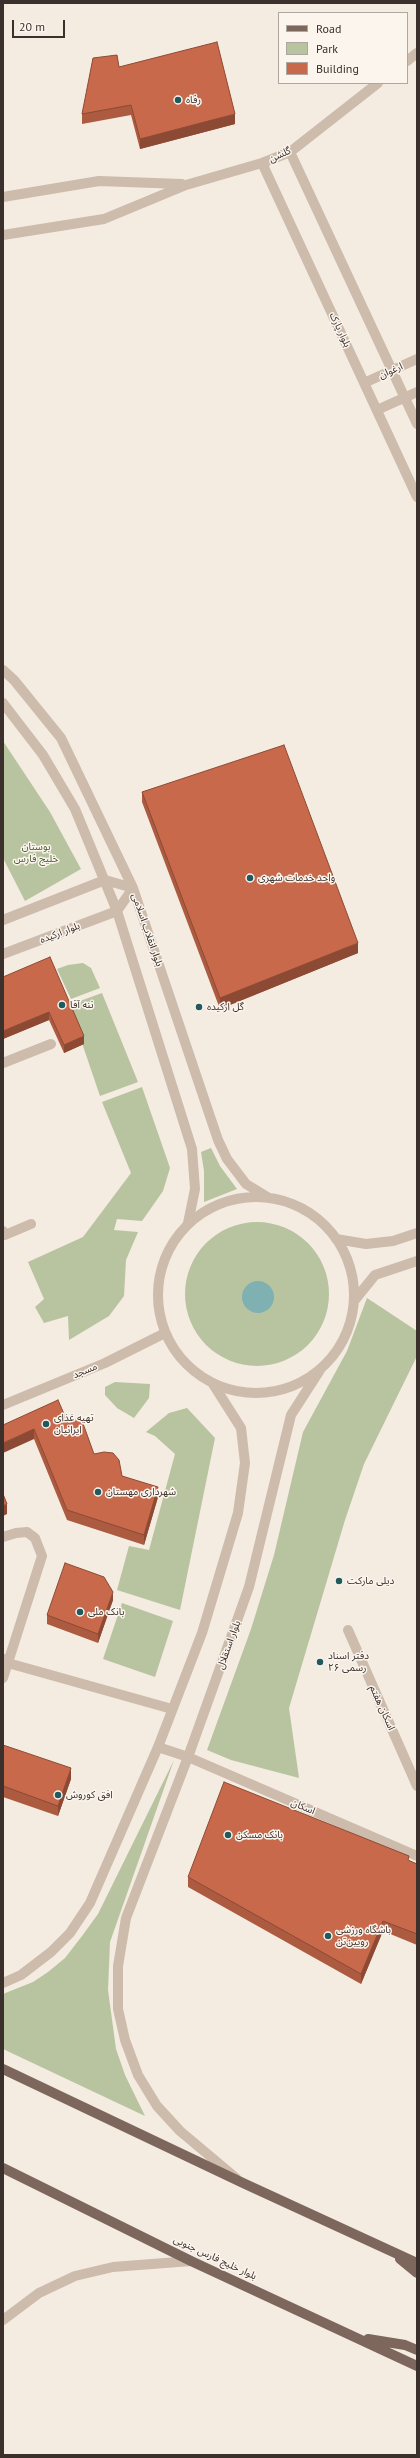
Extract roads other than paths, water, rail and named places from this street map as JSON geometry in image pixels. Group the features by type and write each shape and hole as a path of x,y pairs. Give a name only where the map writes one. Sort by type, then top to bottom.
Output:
{"main road":[{"path":"3,2068 243,2183 417,2263"},
{"name":"بلوار خلیج فارس جنوبی","path":"3,2168 191,2261 417,2366"},
{"path":"388,2249 417,2273"},
{"path":"356,2337 405,2345 417,2350"}],"street":[{"path":"408,60 417,53"},
{"name":"گلشن","path":"3,235 104,220 186,185 262,164 290,152 377,84"},
{"path":"290,152 417,424"},
{"name":"بلوار پارک","path":"262,164 417,497"},
{"name":"گلشن","path":"3,197 99,181 186,185"},
{"name":"ارغوان","path":"364,383 417,359"},
{"path":"377,410 417,392"},
{"name":"بلوار انقلاب اسلامی","path":"3,670 14,680 60,738 133,888 218,1140 227,1159 246,1184 269,1198"},
{"path":"3,703 43,755 71,803 117,911 192,1149 195,1189 188,1223"},
{"path":"3,920 105,880 133,888 117,911"},
{"name":"بلوار ارکیده","path":"3,954 117,911"},
{"path":"3,1063 51,1044"},
{"path":"247,1197 269,1198 288,1202 307,1211 323,1224 336,1239 350,1268 354,1300 351,1320 344,1339 334,1356 320,1370 301,1383 272,1392 257,1394 235,1391 213,1384 193,1371 177,1354 165,1333 159,1310 158,1286 163,1263 173,1241 188,1223 206,1210 226,1201 247,1197"},
{"path":"3,1231 4,1235 31,1224"},
{"path":"336,1239 366,1244 393,1241 417,1233"},
{"path":"354,1300 375,1275 417,1260"},
{"name":"مسجد","path":"3,1405 105,1363 165,1333"},
{"name":"بلوار استقلال","path":"243,2183 180,2131 156,2106 138,2075 125,2040 118,2009 118,1966 126,1918 188,1757 249,1587 291,1415 320,1370"},
{"path":"3,1983 21,1974 51,1952 70,1933 90,1903 158,1747 202,1633 236,1521 245,1463 241,1428 213,1384"},
{"path":"3,1537 16,1533 27,1532 35,1538 42,1556 6,1660 3,1678"},
{"name":"اسکان هفتم","path":"348,1630 417,1786"},
{"path":"6,1660 172,1709"},
{"name":"اسکان","path":"158,1747 188,1757 417,1856"},
{"path":"3,2320 39,2293 75,2276 113,2267 191,2261"}],"water":[{"path":"255,1281 261,1281 270,1285 274,1297 270,1309 261,1313 255,1313 246,1309 242,1300 242,1294 246,1285"}],"place":[{"name":"رفاه","path":"178,100"},
{"name":"واحد خدمات شهری","path":"250,878"},
{"name":"ننه آقا","path":"62,1005"},
{"name":"گل ارکیده","path":"199,1007"},
{"name":"تهیه غذای ایرانیان","path":"46,1424"},
{"name":"شهرداری مهستان","path":"98,1492"},
{"name":"دیلی مارکت","path":"339,1581"},
{"name":"بانک ملی","path":"80,1612"},
{"name":"دفتر اسناد رسمی ۲۶","path":"320,1662"},
{"name":"افق کوروش","path":"58,1795"},
{"name":"بانک مسکن","path":"228,1835"},
{"name":"باشگاه ورزشی رویین‌تن","path":"328,1936"}],"park label":[{"name":"بوستان خلیج فارس","path":"36,852"}]}
